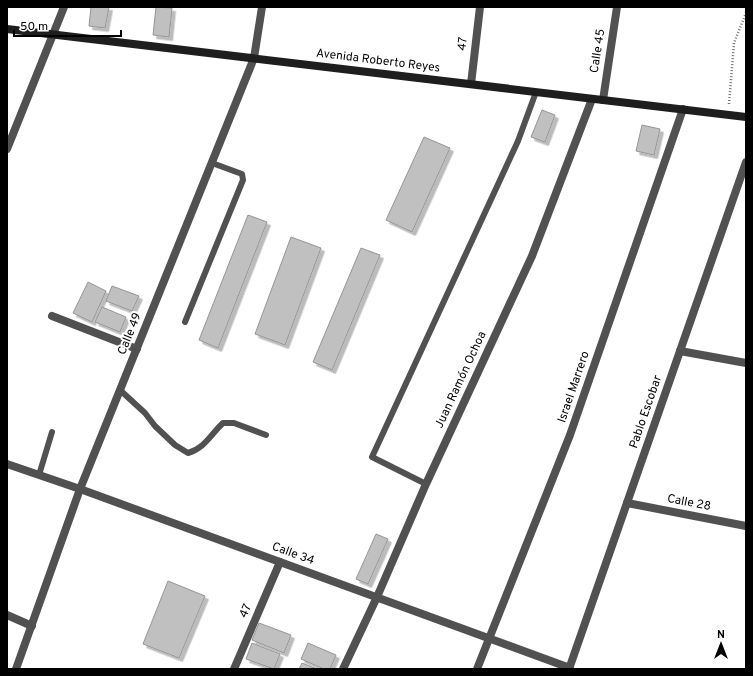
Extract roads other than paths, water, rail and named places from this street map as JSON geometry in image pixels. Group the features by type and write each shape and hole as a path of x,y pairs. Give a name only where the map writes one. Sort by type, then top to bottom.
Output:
{"main road":[{"name":"Avenida Roberto Reyes","path":"7,29 746,117"}],"street":[{"path":"7,149 64,7"},
{"name":"Calle 49","path":"16,669 80,489 254,58 262,7"},
{"name":"47","path":"471,84 480,7"},
{"name":"Calle 45","path":"603,100 617,7"},
{"name":"Juan Ramón Ochoa","path":"343,669 377,597 426,484 532,256 592,98"},
{"name":"Israel Marrero","path":"477,669 570,435 683,109"},
{"name":"Pablo Escobar","path":"570,668 746,162"},
{"path":"52,316 137,349"},
{"path":"680,351 746,363"},
{"name":"Calle 34","path":"7,464 80,489 570,668"},
{"name":"Calle 28","path":"628,503 746,526"},
{"name":"47","path":"234,669 280,562"},
{"path":"7,615 32,626"}],"lane":[{"path":"426,484 372,457 518,141 536,92"},
{"path":"185,322 243,180 242,174 212,163"},
{"path":"120,390 145,412 155,426 175,445 188,453 201,447 223,423 234,423 266,435"},
{"path":"38,475 52,432"}]}
